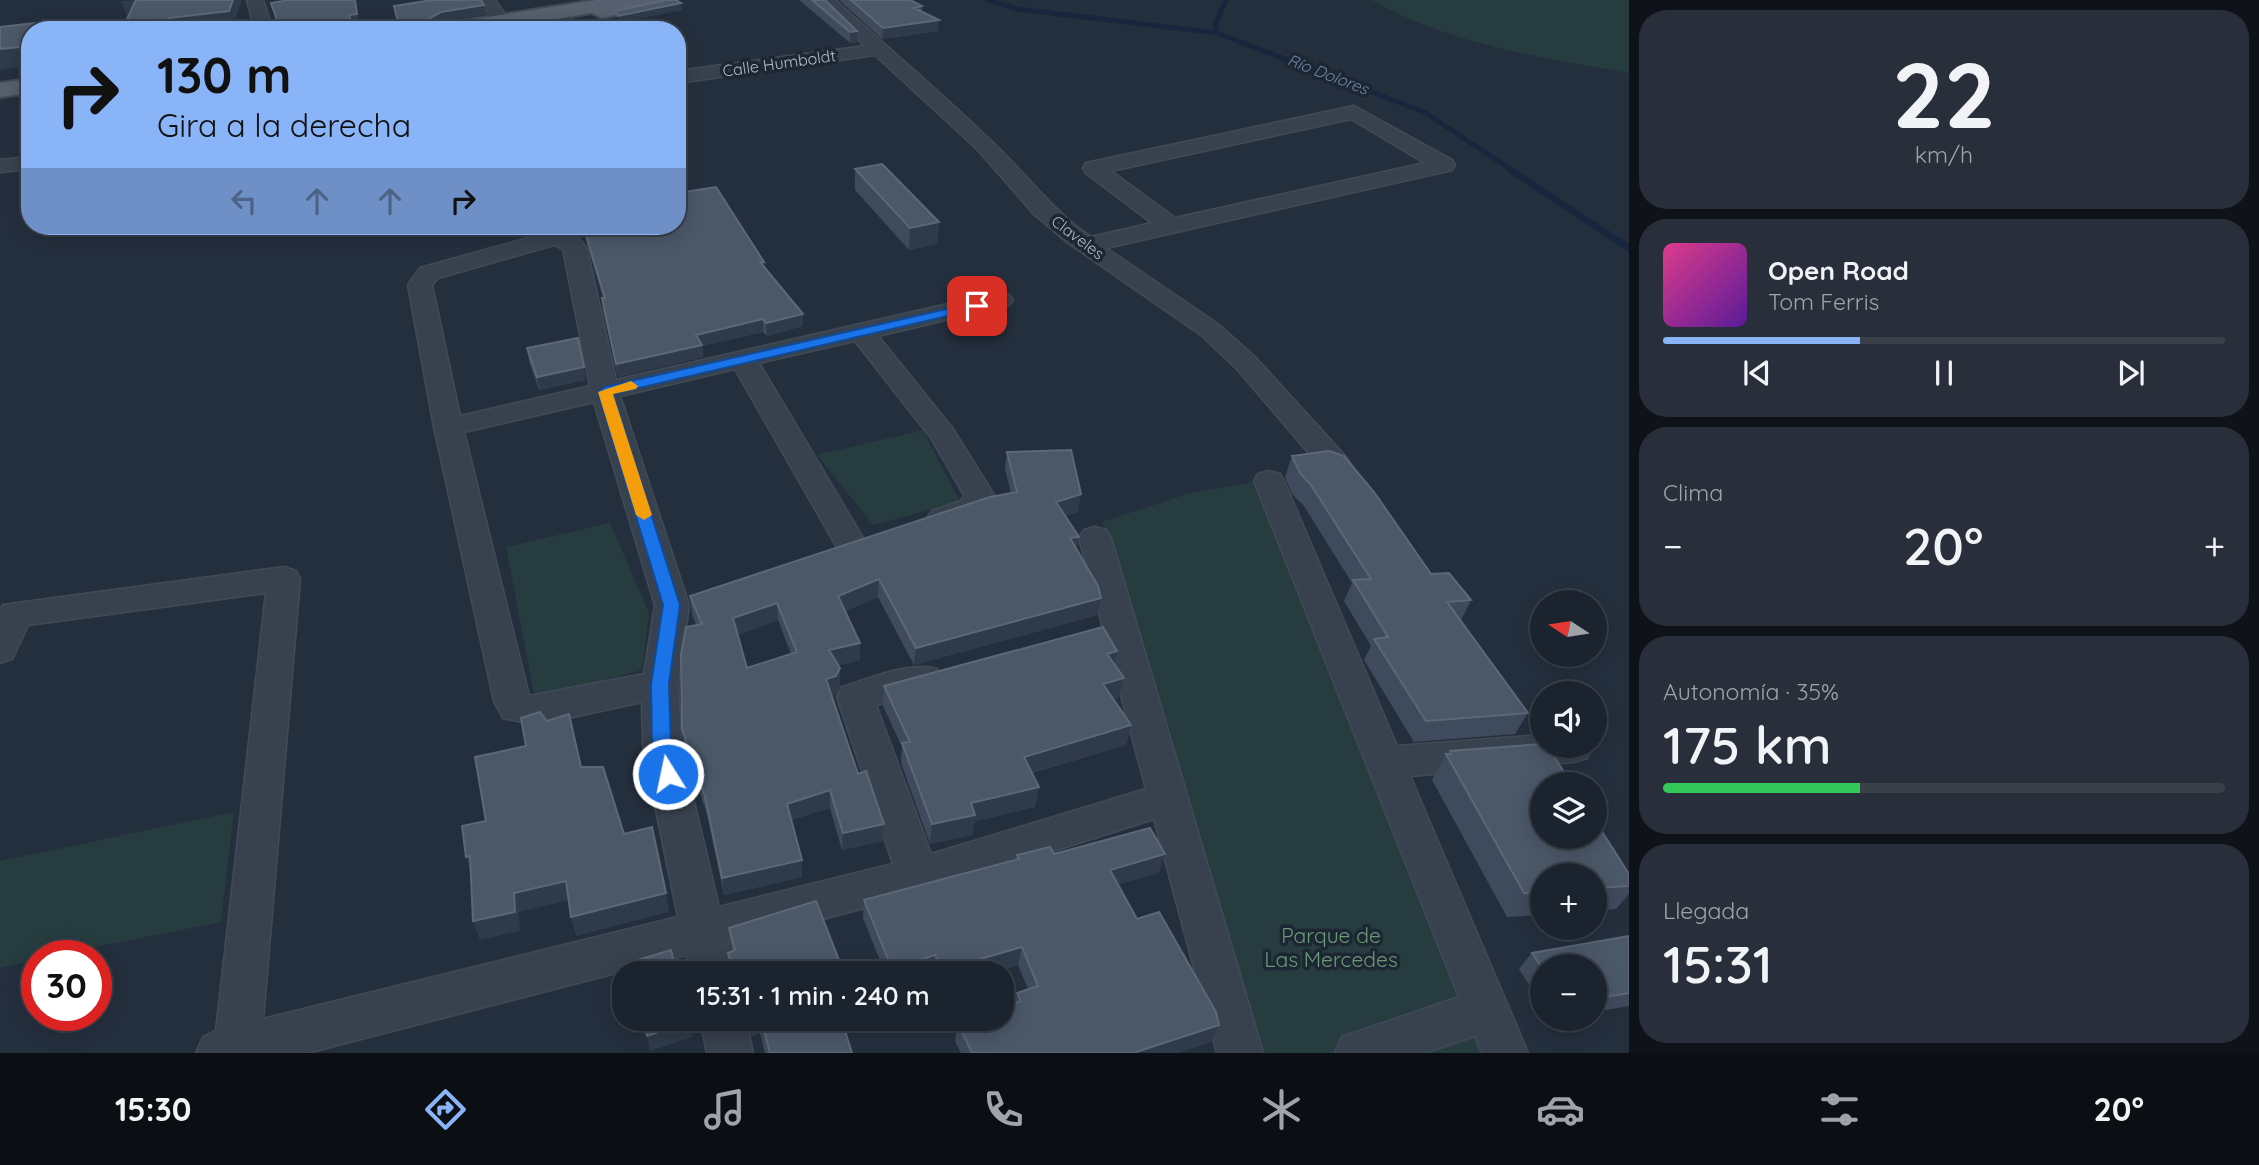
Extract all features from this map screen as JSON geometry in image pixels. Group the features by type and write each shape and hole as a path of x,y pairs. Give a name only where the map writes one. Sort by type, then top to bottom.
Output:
{"main road":[{"path":"565,21 625,0"},
{"path":"565,21 660,0"},
{"path":"0,83 21,80"},
{"path":"0,90 21,87"}],"street":[{"path":"255,0 261,21"},
{"path":"487,0 501,21"},
{"name":"Claveles","path":"824,0 985,146 1041,208 1087,245 1210,330 1246,363 1336,465"},
{"name":"Calle Humboldt","path":"686,76 881,49"},
{"path":"1087,245 1444,165 1354,112 1094,168 1170,226"},
{"path":"0,166 21,164"},
{"path":"660,684 536,711 516,708 480,574 421,285 424,277 436,270 553,238 570,242 575,249 605,392 685,601 660,684 662,747 708,953"},
{"path":"448,427 1000,300"},
{"path":"862,333 943,435 979,495 974,508 914,528"},
{"path":"743,359 853,548"},
{"path":"1269,481 1505,1053"},
{"path":"1095,538 1107,630 1169,798 1240,1053"},
{"path":"0,650 15,614 284,579 228,1051 708,953 918,876 1169,798"},
{"path":"918,876 855,697 961,669"},
{"path":"1384,763 1530,751"},
{"path":"1358,1053 1486,1010"},
{"path":"726,1031 730,1053"}],"green space":[{"path":"1372,0 1629,0 1629,73 1530,55 1464,38 1432,28"},
{"path":"923,430 960,502 873,525 817,455"},
{"name":"Parque de Las Mercedes","path":"1257,481 1483,1053 1252,1053 1102,522 1187,494"},
{"path":"610,523 649,613 642,670 535,699 506,547"},
{"path":"234,812 221,922 112,944 112,940 21,940 21,963 0,968 0,861"}],"building":[{"path":"136,0 233,0 229,11 169,18 169,21 126,21"},
{"path":"289,0 355,0 357,14 349,15 351,21 277,21 271,3"},
{"path":"432,0 481,0 484,5 441,12 429,21 398,21 394,6"},
{"path":"667,0 681,3 618,16 615,11"},
{"path":"812,0 825,0 857,31 850,32"},
{"path":"851,0 910,0 922,6 914,8 939,20 883,28"},
{"path":"21,25 21,47 0,49 0,27"},
{"path":"882,164 939,222 910,228 855,169"},
{"path":"716,187 764,262 760,262 803,314 766,323 763,319 696,335 702,345 616,364 602,298 605,298 586,235 686,235 686,192"},
{"path":"578,338 584,367 537,377 527,348"},
{"path":"1071,450 1081,494 1056,502 1079,537 1070,538 1098,586 1101,598 916,648 879,579 838,596 860,643 829,650 840,668 836,676 826,679 858,774 866,771 884,824 843,833 830,790 787,804 802,860 722,878 705,797 682,729 681,655 686,627 702,624 690,596 990,497 1017,492 1007,452","holes":["777,603 797,652 747,668 733,618"]},
{"path":"1329,451 1344,456 1374,492 1431,574 1449,573 1471,600 1447,602 1528,713 1426,721 1374,639 1388,637 1353,580 1371,579 1311,485 1300,473 1292,456"},
{"path":"1103,627 1117,651 1107,654 1124,678 1103,684 1131,725 1024,757 1039,787 971,803 975,815 932,824 902,743 910,742 884,686"},
{"path":"540,712 547,721 569,714 581,767 603,767 624,834 652,827 666,893 571,917 566,881 514,893 515,912 473,921 470,856 466,857 462,826 486,821 475,757 526,746 521,718"},
{"path":"1530,745 1530,758 1555,758 1564,772 1530,772 1530,849 1607,849 1607,839 1629,874 1629,886 1607,887 1607,863 1530,863 1530,893 1524,893 1446,754 1451,754 1450,751"},
{"path":"1150,828 1165,854 1110,870 1137,919 1159,912 1216,1012 1219,1025 1133,1053 972,1053 962,1031 1014,1031 1014,1004 1021,1001 1017,993 1038,986 1022,947 973,961 938,961 935,955 917,961 889,961 864,900 1019,859 1017,855 1050,847 1054,854"},
{"path":"816,901 839,961 730,961 728,953 735,950 729,928"},
{"path":"1629,936 1629,993 1607,997 1607,954 1532,953 1607,940"},
{"path":"671,950 674,961 635,961"},
{"path":"646,1031 661,1031 647,1036"},
{"path":"764,1031 845,1031 852,1053 770,1053"}],"waterway":[{"name":"Río Dolores","path":"988,0 1018,9 1217,33"},
{"path":"1217,33 1215,25 1226,0"},
{"name":"Río Dolores","path":"1217,33 1424,112 1515,172"},
{"name":"Río Dolores","path":"1512,171 1629,248"}],"slow traffic":[{"path":"631,386 605,392 644,515"}],"route":[{"path":"668,774 662,747 660,684 672,605 605,392 977,306"}]}
